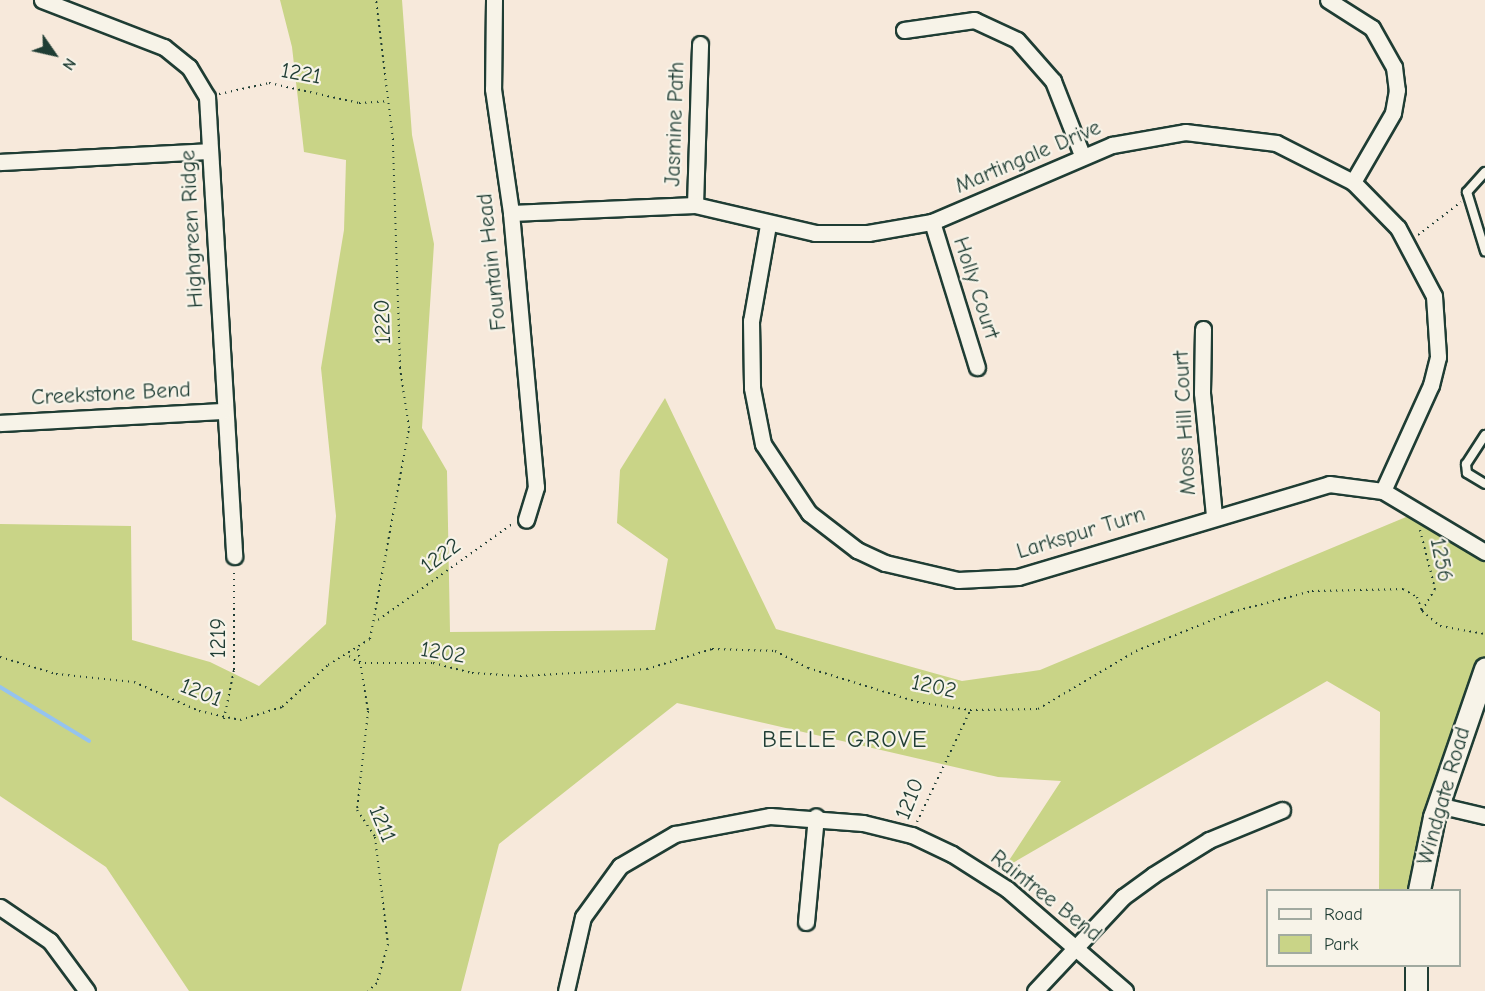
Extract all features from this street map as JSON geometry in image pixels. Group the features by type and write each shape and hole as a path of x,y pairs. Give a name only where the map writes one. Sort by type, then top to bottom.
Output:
{"street":[{"name":"Highgreen Ridge","path":"42,0 164,47 189,67 207,97 234,556"},
{"name":"Fountain Head","path":"494,0 493,90 512,213 536,487 526,519"},
{"path":"1328,0 1372,28 1394,66 1397,90 1393,112 1353,182"},
{"path":"904,30 974,20 1017,40 1053,81 1082,155"},
{"name":"Jasmine Path","path":"695,206 700,44"},
{"name":"Martingale Drive","path":"512,213 695,206 768,225 868,233 932,222 1082,155 1148,137 1232,134 1276,143 1353,182 1408,243 1434,296 1438,357 1424,406 1383,491"},
{"path":"0,162 210,151"},
{"name":"Holly Court","path":"932,222 977,367"},
{"name":"Larkspur Turn","path":"768,225 752,298 758,426 797,498 857,550 914,572 958,580 1009,578 1214,515 1329,484 1383,491 1485,552"},
{"name":"Moss Hill Court","path":"1203,328 1202,393 1214,515"},
{"name":"Creekstone Bend","path":"0,423 224,411"},
{"name":"Windgate Road","path":"1419,889 1438,805 1485,669"},
{"path":"1438,805 1485,816"},
{"path":"1035,991 1075,945 1123,897 1180,856 1282,810"},
{"path":"806,922 816,816"},
{"name":"Raintree Bend","path":"566,991 582,917 607,881 638,852 675,834 730,820 816,816 912,836 1007,889 1075,945 1125,991"},
{"path":"0,907 50,940 87,991"},
{"path":"1416,967 1416,991"}],"lane":[{"path":"1485,172 1468,197 1485,251"},
{"path":"1485,435 1466,464 1467,473 1485,484"}],"path":[{"name":"1220","path":"370,639 376,620 409,428 400,368 389,101 376,0"},
{"name":"1221","path":"207,97 269,84 359,103 389,101"},
{"path":"1408,243 1468,197"},
{"name":"1256","path":"1418,512 1422,553 1435,589 1422,611"},
{"name":"1222","path":"376,620 493,536 526,519"},
{"name":"1219","path":"224,719 234,670 234,556"},
{"name":"1202","path":"359,663 433,663 472,673 520,676 597,674 647,669 712,649 775,651 822,673 917,702 970,710 1038,709 1136,651 1232,612 1312,591 1403,589 1418,597 1422,611 1440,626 1484,634"},
{"name":"1201","path":"0,657 48,673 134,682 224,719 257,716 282,707 328,665 349,656 370,639"},
{"name":"1211","path":"358,648 368,711 357,810 375,837 388,944 377,983 368,991"},
{"path":"349,656 359,663"},
{"name":"1210","path":"912,836 970,710"}],"green space":[{"path":"280,0 402,0 412,135 434,244 422,428 447,471 450,632 655,630 668,559 617,523 620,470 665,398 776,629 962,681 1040,670 1418,512 1485,552 1485,693 1438,805 1425,889 1379,889 1380,712 1327,681 1004,868 1061,781 998,777 677,703 499,844 461,991 189,991 106,867 0,796 0,524 131,526 132,640 210,662 259,686 326,624 336,516 321,368 344,230 346,160 304,152 292,47"}],"waterway":[{"path":"0,687 89,741"}],"district":[{"name":"BELLE GROVE","path":"845,740"}]}
